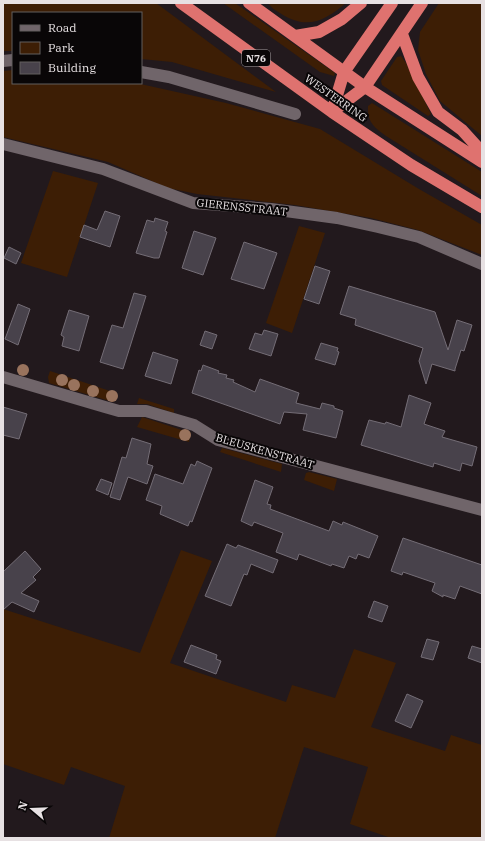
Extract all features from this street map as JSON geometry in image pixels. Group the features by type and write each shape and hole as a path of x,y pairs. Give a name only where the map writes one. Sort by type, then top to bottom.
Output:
{"highway":[{"name":"WESTERRING","path":"181,3 332,112 411,165 482,207"},
{"path":"249,3 365,87 482,162"},
{"path":"295,36 318,32 342,19 361,3"},
{"path":"332,112 344,72 392,3"},
{"path":"332,112 365,87 422,3"},
{"path":"402,34 418,78 438,112 462,130 482,152"}],"street":[{"path":"142,72 169,77 294,114"},
{"name":"GIERENSSTRAAT","path":"3,144 103,169 193,203 278,210 337,218 378,226 419,237 482,264"},
{"name":"BLEUSKENSTRAAT","path":"3,377 119,411 146,412 160,415 194,425 218,440 482,510"}],"green space":[{"path":"3,3 156,3 276,92 172,62 142,59 142,12 12,12 12,51 3,51"},
{"path":"223,3 235,3 335,73 334,76 320,72"},
{"path":"268,3 346,3 324,18 316,21 301,22 283,15 271,7"},
{"path":"439,3 482,3 482,136 440,101 426,74 418,50 420,32"},
{"path":"401,56 406,63 431,114 428,116 382,85 381,81 397,57"},
{"path":"12,70 12,84 140,84 226,103 320,129 482,225 482,255 418,230 371,218 295,205 197,194 168,188 108,162 3,137 3,71"},
{"path":"372,103 482,172 482,196 378,130 372,124 368,112 368,106"},
{"path":"53,171 98,183 67,277 21,263"},
{"path":"299,226 325,233 292,333 266,323"},
{"path":"50,371 116,393 113,402 49,383 48,377"},
{"path":"139,398 174,409 174,413 147,404 137,404"},
{"path":"142,417 191,433 189,442 137,427"},
{"path":"222,448 282,464 281,472 220,452"},
{"path":"309,472 337,479 334,491 304,480 306,473"},
{"path":"181,550 212,561 170,663 286,702 292,685 335,698 354,649 396,663 371,727 445,751 451,735 482,745 482,838 391,838 350,824 368,767 304,747 275,838 109,838 125,786 71,767 64,785 3,764 3,609 140,653"}],"building":[{"path":"105,211 120,216 110,247 80,237 84,225 97,230"},
{"path":"155,218 168,222 165,231 167,232 159,258 136,253 147,220 154,222"},
{"path":"194,231 216,238 203,275 182,268"},
{"path":"244,242 277,253 264,289 231,279"},
{"path":"9,247 21,253 16,264 4,258"},
{"path":"315,266 330,271 319,304 304,299"},
{"path":"349,286 435,312 448,350 457,320 472,325 464,351 461,350 455,371 432,364 426,384 419,361 423,348 355,325 356,319 340,314"},
{"path":"134,293 146,296 123,369 100,362 112,325 123,328"},
{"path":"18,304 30,309 18,345 5,339"},
{"path":"69,310 89,316 79,351 62,346 64,337 61,335"},
{"path":"264,330 278,334 271,356 249,349 255,333 262,335"},
{"path":"205,331 217,335 212,349 200,345"},
{"path":"321,343 338,348 337,351 339,352 335,365 315,359"},
{"path":"153,352 178,360 171,384 145,376"},
{"path":"203,365 219,371 218,373 227,375 226,378 234,380 233,382 255,392 260,379 299,393 296,403 320,409 322,403 334,406 334,408 343,411 336,438 303,430 307,414 284,412 280,424 192,393 199,370 201,371"},
{"path":"409,395 431,403 424,424 445,431 442,437 477,447 472,466 462,463 460,471 434,463 433,467 361,445 369,420 385,424 386,422 401,427"},
{"path":"3,407 27,414 19,439 3,435"},
{"path":"132,438 151,444 147,464 153,466 147,484 128,477 120,500 110,497 122,457 126,458"},
{"path":"197,461 212,468 192,522 190,521 188,526 160,514 162,506 146,500 155,474 183,484 191,464 195,466"},
{"path":"101,479 112,483 108,495 96,490"},
{"path":"255,480 273,487 267,504 271,505 270,509 329,531 333,521 342,525 343,522 378,536 369,558 358,554 356,559 349,556 344,568 332,564 331,566 299,554 297,560 276,552 283,533 254,522 252,526 241,521"},
{"path":"403,538 482,565 482,594 460,586 455,599 443,595 443,597 432,591 435,583 403,572 402,575 391,571"},
{"path":"227,544 236,548 238,545 278,560 273,573 251,564 247,575 244,574 231,606 205,596"},
{"path":"25,551 41,569 33,577 36,580 21,593 39,601 34,612 12,602 3,610 3,572"},
{"path":"374,601 388,606 382,622 368,617"},
{"path":"427,639 439,642 433,660 421,657"},
{"path":"191,645 217,655 216,659 221,661 216,674 184,662"},
{"path":"472,646 482,649 482,663 468,658"},
{"path":"407,694 423,701 411,728 395,721"}]}
